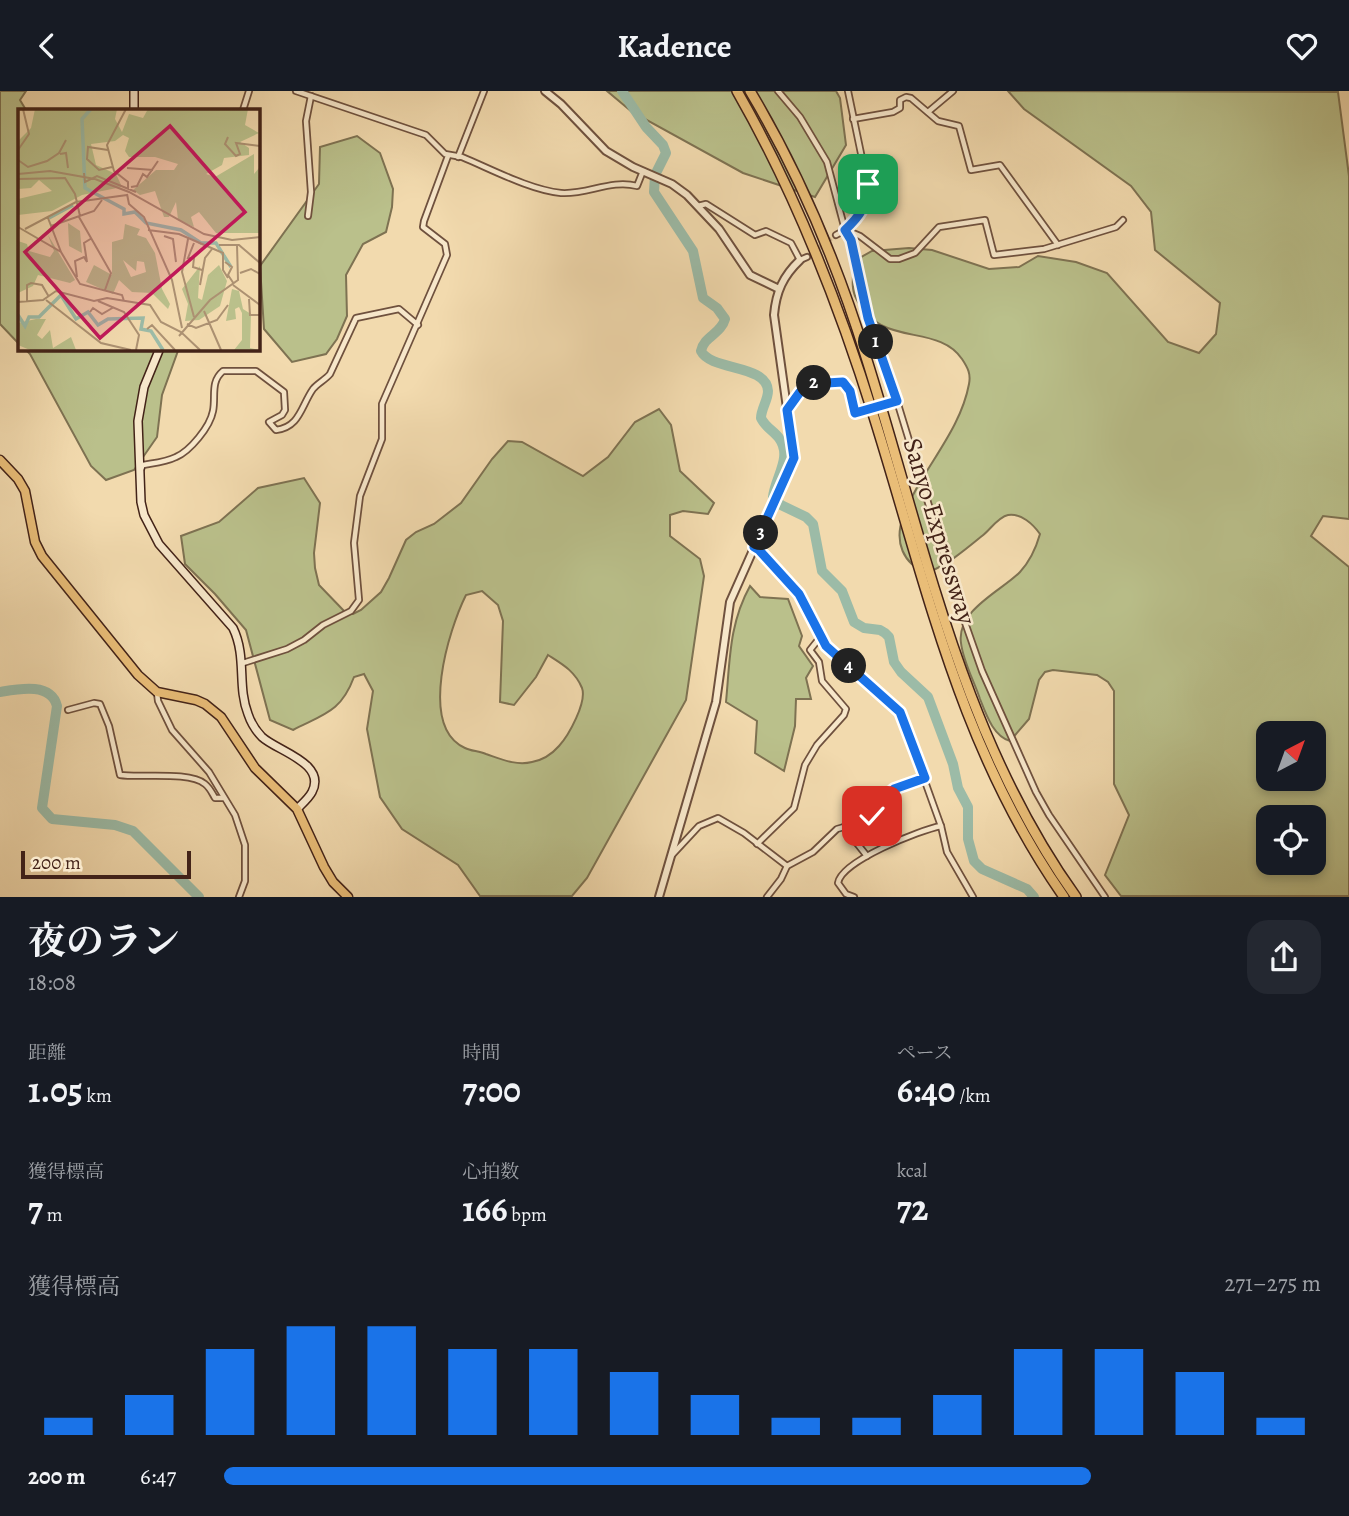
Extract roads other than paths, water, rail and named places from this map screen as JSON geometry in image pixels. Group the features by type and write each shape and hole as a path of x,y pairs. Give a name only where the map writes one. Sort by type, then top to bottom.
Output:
{"highway":[{"name":"Sanyo Expressway","path":"737,91 794,203 837,305 875,419 937,632 965,710 999,789 1021,831 1064,897"},
{"name":"Sanyo Expressway","path":"750,91 776,138 829,253 848,302 947,629 974,705 1008,785 1076,897"}],"main road":[{"path":"134,91 134,109"},
{"path":"159,350 150,370 138,421 141,502 150,530 159,544 228,620 239,642 246,710 252,726 263,737 300,759 311,770 314,785 312,793 297,809"},
{"path":"0,460 25,491 35,542 42,556 138,675 157,692 196,700 213,710 227,724 255,768 297,809 324,867 333,882 348,897"}],"street":[{"path":"243,109 249,91"},
{"path":"296,91 426,135 448,156 458,157 562,193 621,183 637,186 646,172"},
{"path":"458,157 484,91"},
{"path":"545,91 606,151 687,195 719,229 750,275 779,289"},
{"path":"778,91 800,117 827,162 845,230 851,240 868,318 962,614 991,693 1049,815 1105,897"},
{"path":"836,235 845,230 862,211 869,192 848,91"},
{"path":"928,112 953,91"},
{"path":"309,216 311,192 306,121 311,96"},
{"path":"853,119 893,112 900,108 900,100 906,97 938,121 959,127 971,170 1000,165 1058,245"},
{"path":"243,663 287,649 304,640 323,625 351,611 359,600 354,543 360,496 382,439 382,404 447,255 445,244 423,227 448,156"},
{"path":"659,897 716,702 730,602 794,458 774,315 783,278 803,259 790,243 766,231 755,235 706,205 698,206"},
{"path":"845,230 860,236 890,259 899,259 915,253 939,227 985,220 994,255 1044,249 1116,227 1123,220"},
{"path":"140,472 143,465 174,458 185,452 213,414 215,379 223,370 256,370 284,392 285,409 282,415 269,422 275,430 281,430 299,417 316,385 330,374 356,318 399,309 418,325"},
{"path":"787,410 800,392 810,384 838,381 847,385 855,413 896,402"},
{"path":"754,547 794,587 826,646 900,712 925,778 947,852 974,897"},
{"path":"757,843 793,808 805,765 817,745 844,715 846,709 822,681 819,662 810,650 822,635"},
{"path":"157,692 158,701 172,730 209,772 235,815 245,845 245,881 239,897"},
{"path":"68,710 100,704 109,726 120,775 160,775 199,780 215,798 223,798"},
{"path":"767,897 787,866 813,852 837,829 859,815 872,816 881,811 889,792 925,778"},
{"path":"671,855 699,826 718,818 744,833 787,866"},
{"path":"854,897 846,894 838,879 847,868 867,856 941,826"},
{"path":"844,827 867,856"}],"waterway":[{"path":"622,91 646,127 663,145 666,153 655,175 654,192 693,251 703,298 717,308 725,319 720,328 705,342 701,351 716,362 759,376 765,382 768,394 761,418 779,438 784,452 773,497 781,505 806,517 813,524 822,571 842,591 854,622 864,628 880,630 889,637 894,662 928,697 953,764 958,788 968,807 968,839 974,861 982,869 1027,889 1034,897"},
{"path":"0,692 33,689 41,690 54,698 57,706 42,808 52,819 115,825 133,831 199,897"}],"tunnel":[{"path":"807,257 836,235"}]}
